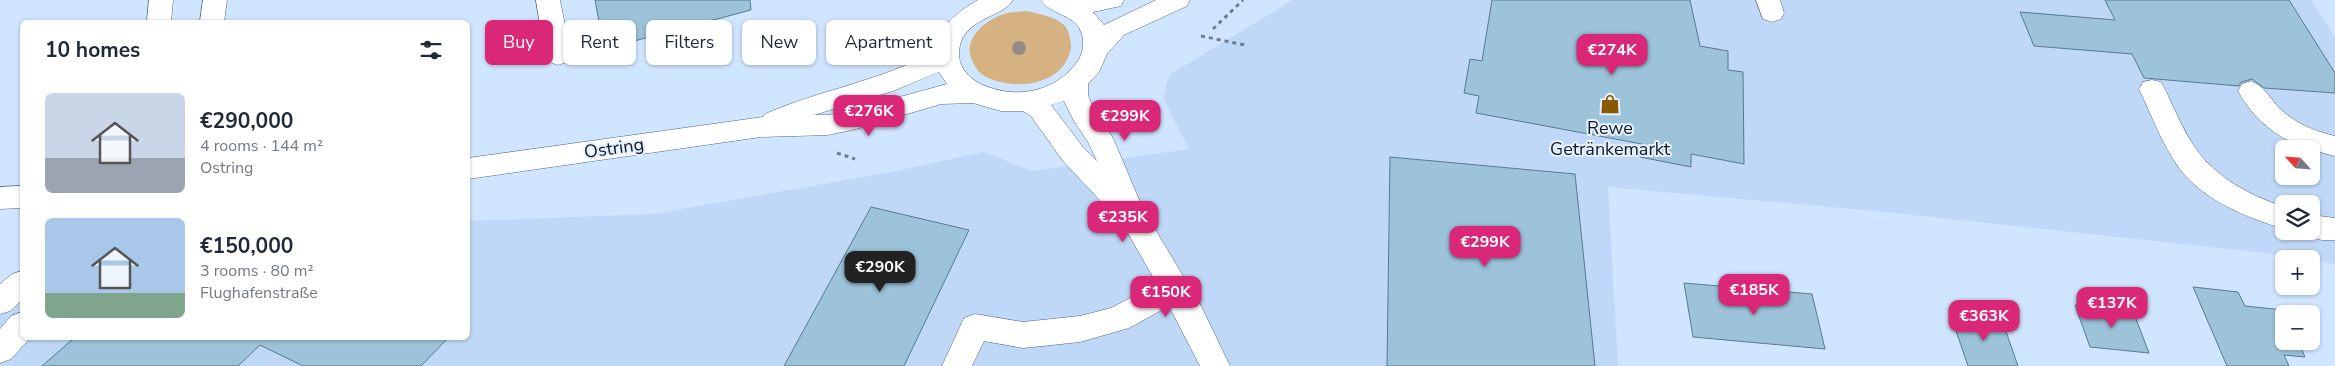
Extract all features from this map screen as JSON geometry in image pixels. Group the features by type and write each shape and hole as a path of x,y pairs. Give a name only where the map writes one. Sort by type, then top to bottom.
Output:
{"street":[{"path":"160,20 161,0"},
{"path":"212,20 215,0"},
{"path":"548,0 558,56"},
{"path":"950,40 955,28 970,8 1001,0"},
{"path":"1063,4 1112,0"},
{"path":"1096,49 1115,29 1178,0"},
{"path":"949,65 958,80 974,93 990,99 1029,102 1054,95 1075,84 1086,73 1093,61 1096,49 1094,33 1086,20 1063,4"},
{"name":"Ostring","path":"761,127 830,99 907,77 934,65"},
{"path":"1075,84 1078,101 1109,158 1130,212 1190,315 1215,366"},
{"path":"2152,89 2177,142 2196,169 2229,195 2275,215"},
{"path":"2251,91 2264,110 2289,132 2335,146"},
{"name":"Ostring","path":"470,169 761,127 828,124 856,119 941,94 974,93"},
{"path":"1029,102 1040,109 1073,154 1130,212"},
{"path":"0,198 20,197"},
{"path":"2320,228 2335,229"},
{"path":"0,302 20,285"},
{"path":"958,366 975,328 1023,335 1080,329 1118,319 1175,289"},
{"path":"0,350 20,327"}],"path":[{"path":"1214,29 1243,0"},
{"path":"1200,36 1245,45"}],"shaded area":[{"path":"1293,0 2311,0 2335,37 2335,264 2320,262 2320,250 2275,250 2275,254 1885,212 1608,187 1618,366 0,366 0,315 20,298 20,340 470,340 470,221 654,214 891,172 984,152 1032,171 1189,149 1163,98 1169,75"},
{"path":"1026,11 1052,18 1065,26 1069,33 1071,45 1067,60 1060,70 1038,82 1013,84 988,78 978,70 971,58 970,50 974,36 990,20 1006,13"}],"building":[{"path":"595,0 750,0 751,10 713,20 646,20 646,38 636,41 636,20 599,20"},
{"name":"Rewe Getränkemarkt","path":"1492,0 1690,0 1700,46 1728,51 1728,70 1743,72 1744,164 1691,154 1691,167 1640,157 1642,144 1476,113 1479,96 1464,93 1470,59 1482,61"},
{"path":"2105,0 2289,0 2335,73 2335,93 2264,88 2252,79 2241,82 2239,86 2144,78 2132,54 2034,46 2020,12 2115,20"},
{"path":"1390,157 1575,174 1595,366 1387,366"},
{"path":"871,207 969,230 904,366 784,366"},
{"path":"1684,283 1812,294 1825,349 1693,337"},
{"path":"2193,287 2238,292 2245,306 2275,309 2275,350 2302,350 2305,357 2284,355 2289,366 2227,366"},
{"path":"2075,305 2133,311 2149,353 2090,347"},
{"path":"1951,316 2002,320 2018,366 1968,366"},
{"path":"72,340 446,340 421,366 303,366 260,345 238,366 42,366"}],"place":[{"name":"Rewe Getränkemarkt","path":"1610,104"}]}
